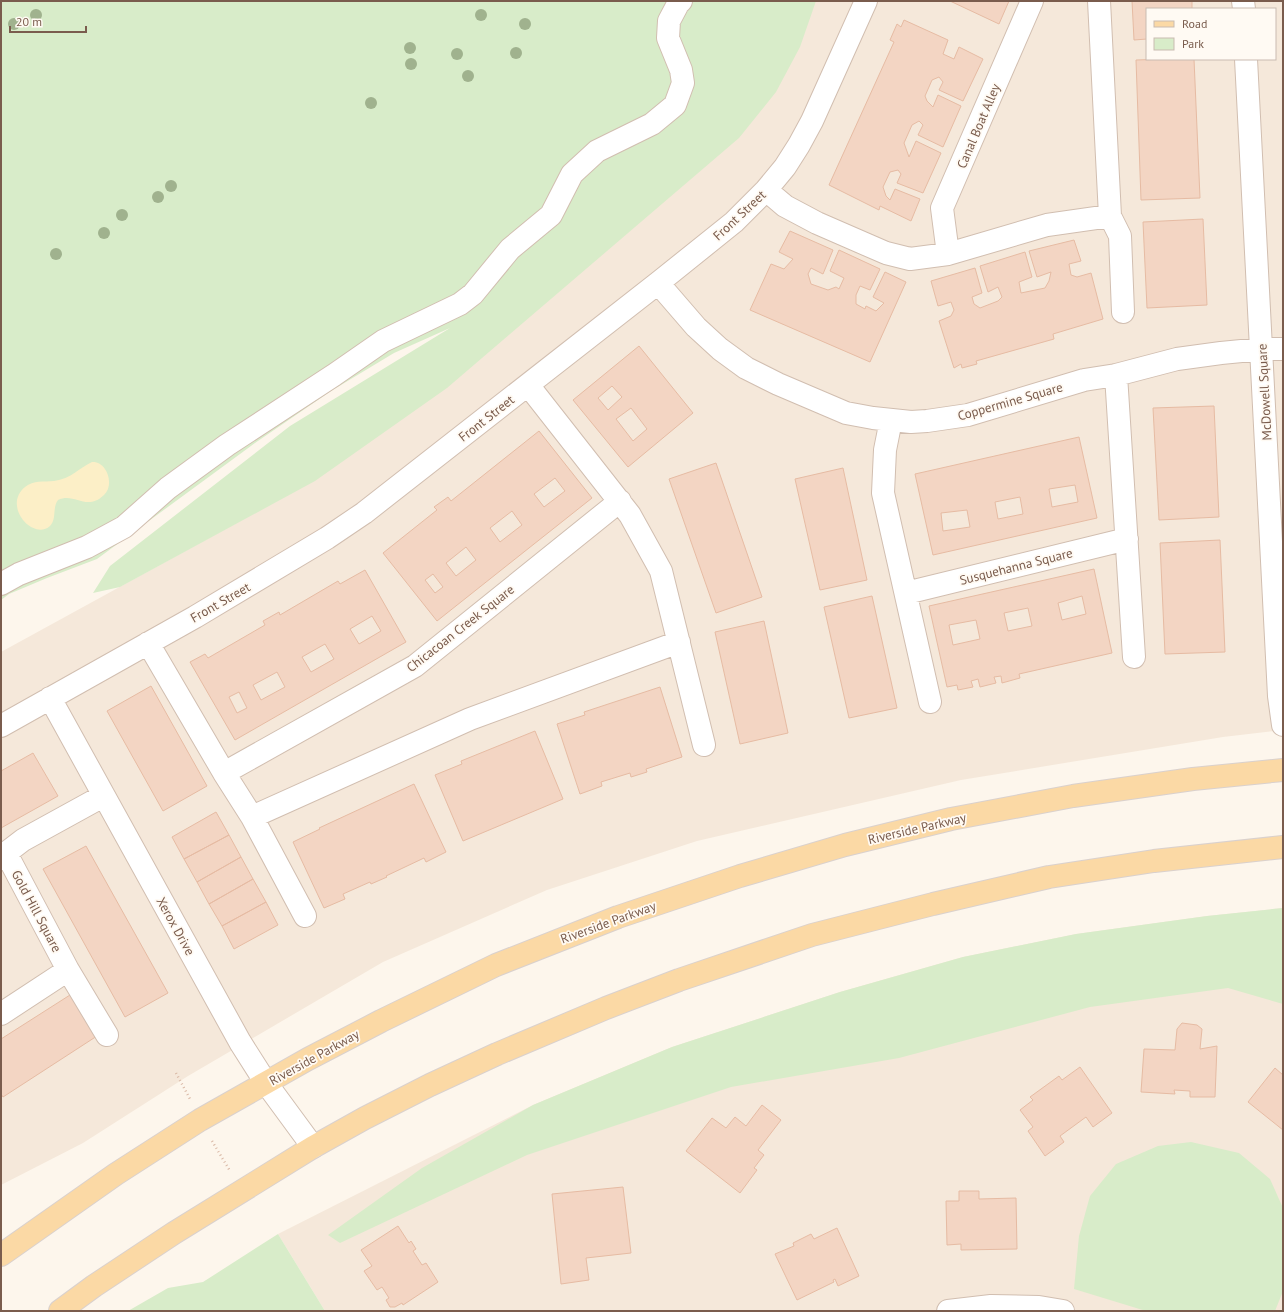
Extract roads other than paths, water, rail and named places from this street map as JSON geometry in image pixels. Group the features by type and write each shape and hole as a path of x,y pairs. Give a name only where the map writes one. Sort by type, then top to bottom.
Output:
{"main road":[{"name":"Riverside Parkway","path":"1,1255 122,1170 200,1120 308,1059 381,1021 496,965 618,917 740,876 845,845 951,819 1073,796 1193,779 1283,770"},
{"path":"60,1311 94,1286 174,1233 313,1147 365,1118 430,1085 497,1054 606,1008 679,980 812,936 934,904 1049,877 1154,861 1283,848"}],"street":[{"path":"1,584 19,574 86,547 124,527 168,488 227,445 383,341 460,304 473,294 510,249 550,215 572,174 597,151 652,124 675,105 683,83 681,70 668,38 669,21 680,1"},
{"name":"Front Street","path":"1,726 201,613 340,530 364,513 658,284 734,222 766,190 800,145 866,1"},
{"name":"Canal Boat Alley","path":"948,254 942,208 1032,1"},
{"path":"1099,1 1110,216 1120,236 1123,312"},
{"name":"McDowell Square","path":"1246,60 1272,349 1279,696 1283,725"},
{"path":"766,190 785,206 817,223 886,253 910,259 948,254 1048,225 1110,216"},
{"name":"Coppermine Square","path":"658,284 696,327 720,349 746,368 778,384 846,413 891,420 927,422 968,415 1084,380 1116,375 1177,359 1221,353 1272,349"},
{"path":"1116,375 1134,656"},
{"path":"528,385 620,501 630,515 661,571 704,745"},
{"path":"891,420 885,450 883,493 930,702"},
{"name":"Chicacoan Creek Square","path":"224,773 415,666 620,501"},
{"name":"Susquehanna Square","path":"906,593 1127,539"},
{"path":"252,817 470,719 679,642"},
{"path":"148,643 224,773 252,817 305,916"},
{"name":"Xerox Drive","path":"50,698 240,1042 266,1083 313,1147"},
{"name":"Gold Hill Square","path":"103,796 23,840 3,856 107,1035"},
{"path":"1,1014 68,970"},
{"path":"948,1311 991,1306 1039,1307 1063,1311"}]}
